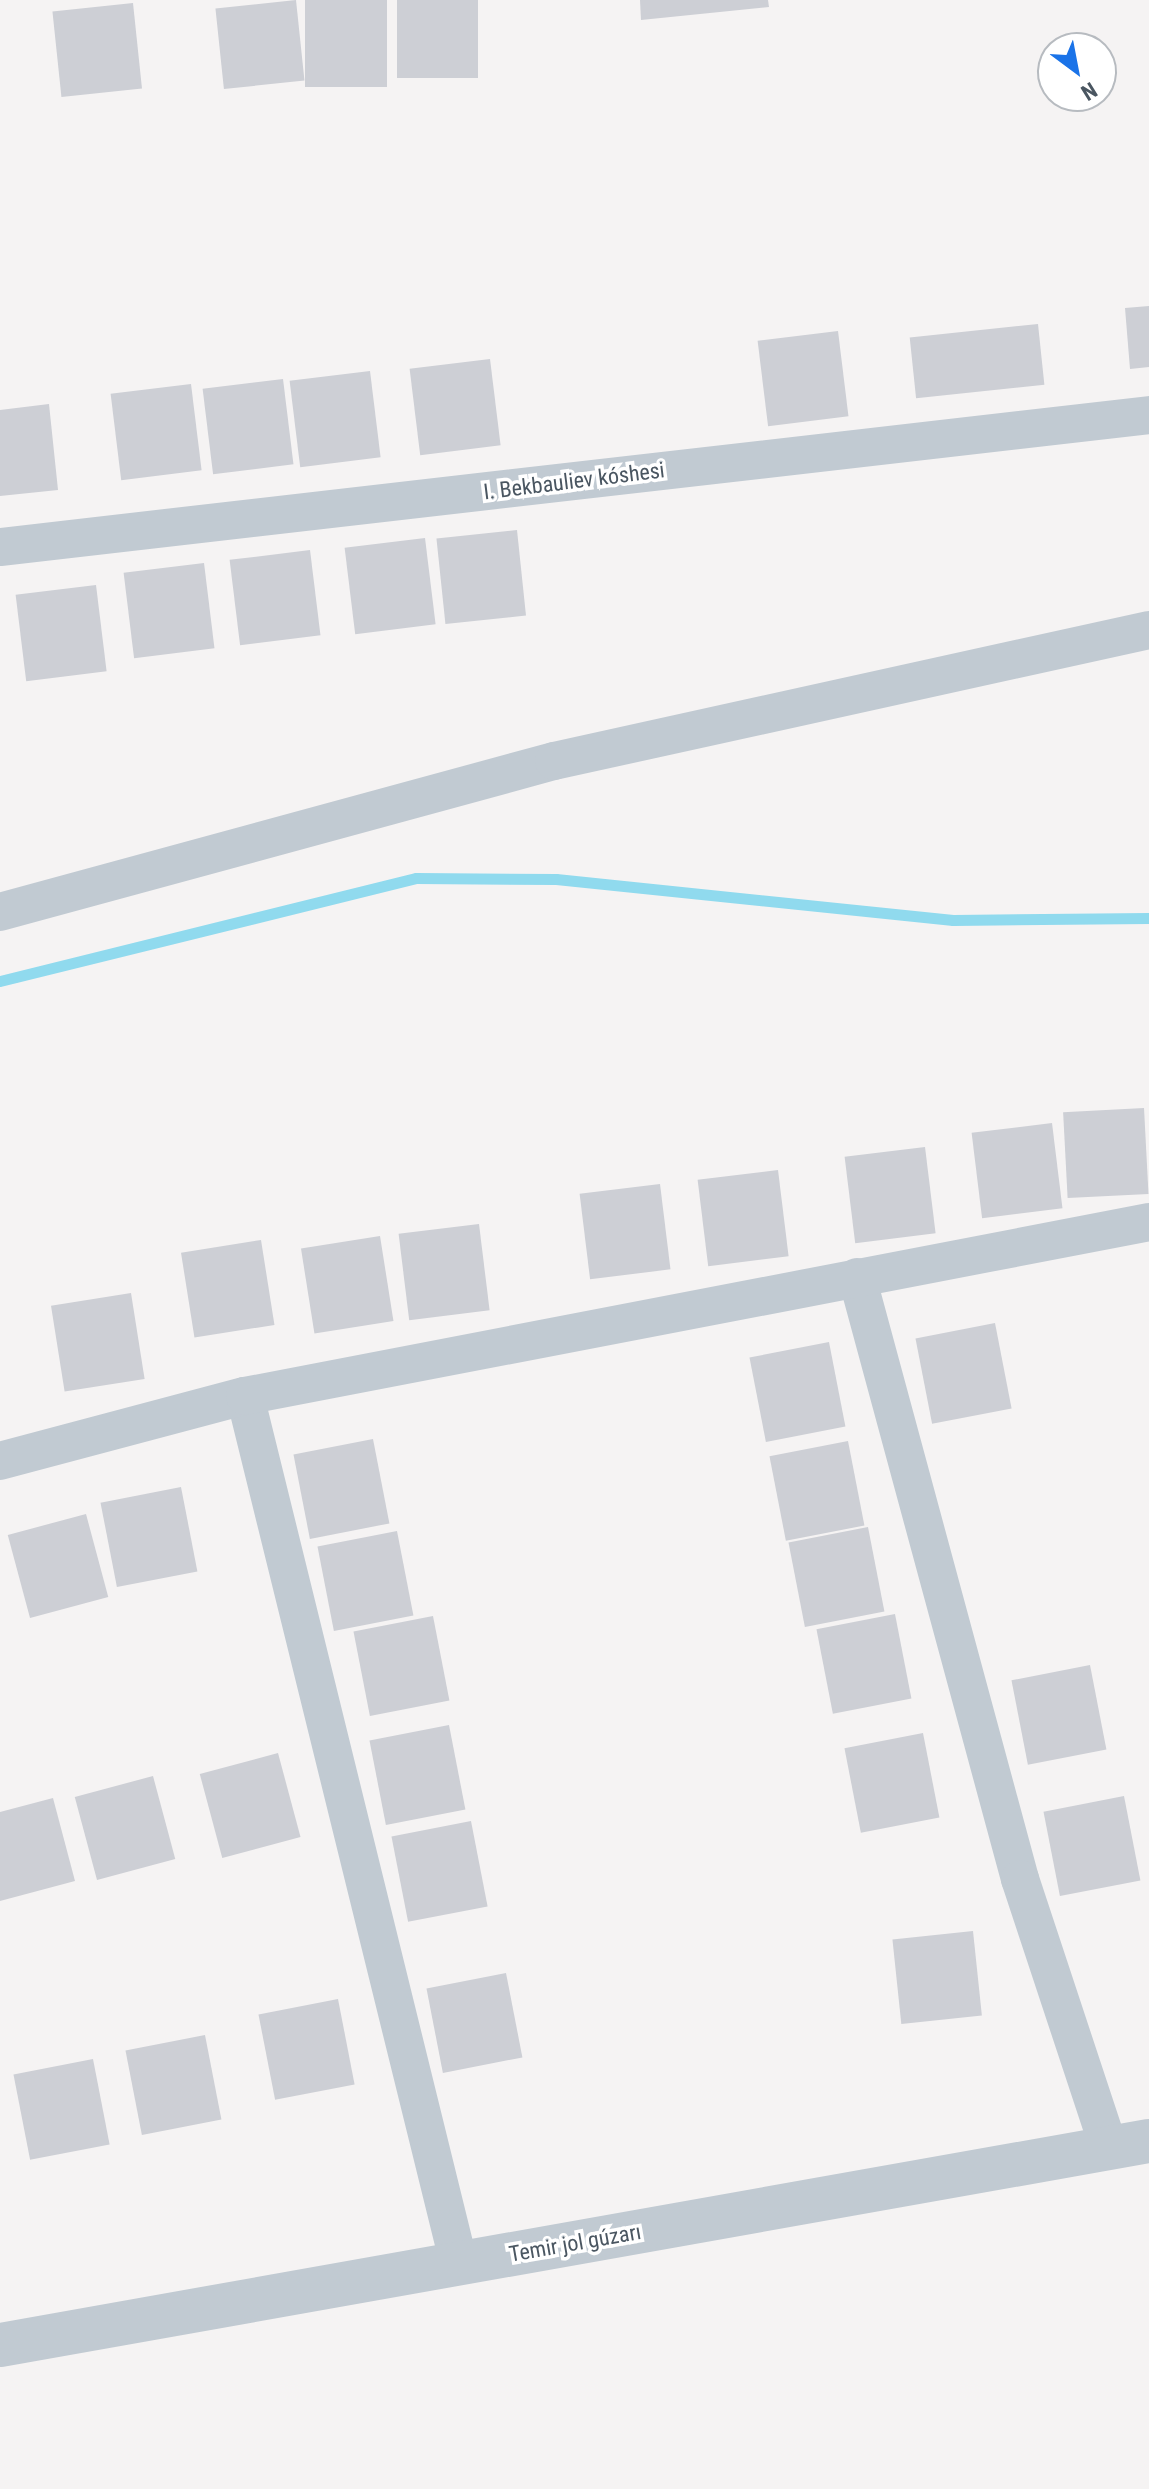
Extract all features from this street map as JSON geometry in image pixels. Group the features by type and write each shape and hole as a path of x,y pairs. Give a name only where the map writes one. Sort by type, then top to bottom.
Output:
{"street":[{"name":"I. Bekbauliev kóshesi","path":"0,547 1149,415"},
{"path":"0,912 554,761 1149,630"},
{"path":"0,1461 245,1396 1149,1222"},
{"path":"857,1277 1020,1879 1129,2144"},
{"path":"245,1396 459,2264"},
{"name":"Temir jol gúzarı","path":"0,2345 1129,2144"}],"building":[{"path":"296,0 304,81 224,89 215,8"},
{"path":"305,0 387,0 387,87 305,87"},
{"path":"397,0 478,0 478,78 397,78"},
{"path":"640,0 768,0 769,7 641,20"},
{"path":"133,3 142,89 61,97 52,11"},
{"path":"1149,306 1149,367 1130,369 1125,308"},
{"path":"1038,324 1044,385 916,398 910,337"},
{"path":"838,331 848,416 768,426 758,341"},
{"path":"490,359 501,445 420,455 410,369"},
{"path":"370,371 381,457 300,467 290,381"},
{"path":"283,379 293,464 213,474 203,389"},
{"path":"191,384 202,470 121,480 111,394"},
{"path":"49,404 58,490 0,496 0,410"},
{"path":"517,530 526,616 445,624 436,538"},
{"path":"425,538 436,624 355,634 345,548"},
{"path":"310,550 320,635 240,645 230,560"},
{"path":"204,563 214,648 134,658 124,573"},
{"path":"96,585 107,671 26,681 16,595"},
{"path":"1144,1108 1149,1194 1068,1198 1063,1112"},
{"path":"1052,1123 1062,1208 982,1218 972,1133"},
{"path":"925,1147 936,1233 855,1243 845,1157"},
{"path":"778,1170 789,1256 708,1266 698,1180"},
{"path":"660,1184 670,1269 590,1279 580,1194"},
{"path":"479,1224 490,1310 409,1320 399,1234"},
{"path":"380,1236 393,1321 314,1333 301,1249"},
{"path":"261,1240 274,1325 194,1338 181,1253"},
{"path":"131,1293 145,1379 65,1392 51,1306"},
{"path":"995,1323 1012,1408 932,1424 915,1338"},
{"path":"829,1342 845,1426 766,1442 749,1357"},
{"path":"373,1439 389,1523 310,1539 293,1454"},
{"path":"848,1441 864,1525 786,1541 769,1456"},
{"path":"181,1487 197,1571 117,1587 101,1503"},
{"path":"86,1514 108,1597 30,1618 8,1535"},
{"path":"868,1527 884,1611 805,1627 788,1542"},
{"path":"397,1531 413,1615 334,1631 317,1546"},
{"path":"895,1614 911,1698 833,1714 816,1629"},
{"path":"433,1616 449,1700 370,1716 353,1631"},
{"path":"1090,1665 1106,1749 1028,1765 1011,1680"},
{"path":"449,1725 465,1809 386,1825 369,1740"},
{"path":"923,1733 939,1817 861,1833 844,1748"},
{"path":"278,1753 301,1837 222,1858 200,1774"},
{"path":"153,1776 175,1859 97,1880 75,1797"},
{"path":"1124,1796 1140,1880 1060,1896 1044,1812"},
{"path":"53,1798 75,1881 0,1901 0,1812"},
{"path":"471,1821 488,1906 408,1922 391,1836"},
{"path":"973,1931 982,2016 901,2024 892,1939"},
{"path":"506,1973 522,2057 443,2073 426,1988"},
{"path":"338,1999 355,2084 275,2100 258,2014"},
{"path":"205,2035 221,2119 142,2135 125,2050"},
{"path":"93,2059 110,2144 30,2160 13,2074"}],"waterway":[{"path":"0,981 416,878 556,879 953,920 1149,918"}]}
